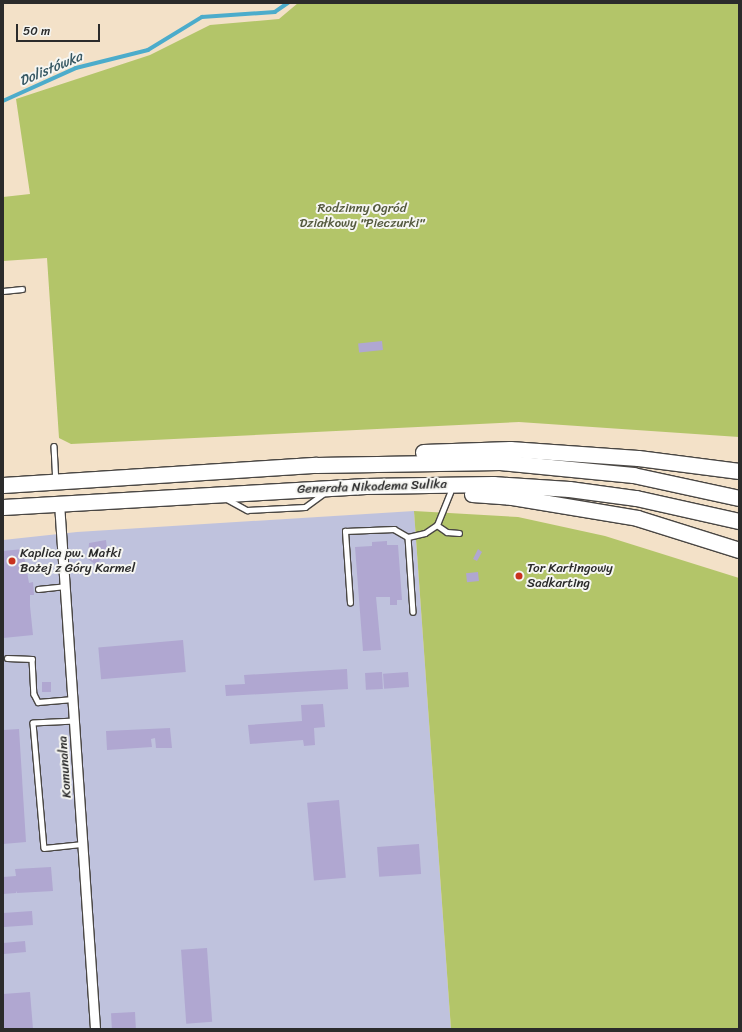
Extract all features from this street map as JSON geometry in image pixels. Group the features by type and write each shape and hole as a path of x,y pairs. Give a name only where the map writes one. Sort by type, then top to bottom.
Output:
{"highway":[{"path":"316,465 391,453 510,449 638,458 739,471"},
{"name":"Generała Nikodema Sulika","path":"3,485 316,465 455,462 566,467 633,475 739,498"},
{"name":"Generała Nikodema Sulika","path":"3,507 420,483 569,489 636,498 739,521"},
{"path":"365,486 419,492 512,497 629,517 739,550"}],"street":[{"name":"Komunalna","path":"59,503 84,844 95,1029"}],"lane":[{"path":"3,291 22,288"},
{"path":"54,446 56,481"},
{"path":"350,603 345,531 394,529 408,537 425,533 437,525 450,493"},
{"path":"437,525 447,532 459,534"},
{"path":"408,537 413,612"},
{"path":"38,589 65,586"},
{"path":"7,658 32,659 34,694 38,702 73,699"},
{"path":"75,720 33,723 44,848 84,844"}],"shaded area":[{"path":"414,511 451,1029 3,1029 3,540 77,532"}],"green space":[{"name":"Rodzinny Ogród Działkowy \"Pieczurki\"","path":"298,3 739,3 739,437 519,422 71,444 59,438 47,258 3,261 3,197 30,194 16,99 150,55 210,25 279,19"},
{"path":"414,511 518,517 605,536 739,578 739,1029 451,1029"}],"building":[{"path":"382,341 383,350 359,352 358,344"},
{"path":"106,540 108,558 101,559 96,565 88,559 89,543"},
{"path":"387,541 387,545 398,545 402,600 397,600 397,605 390,605 390,597 376,597 381,650 363,651 355,547 372,546 372,542"},
{"path":"23,549 29,583 33,582 34,595 30,595 30,606 33,635 3,638 3,551"},
{"path":"478,549 482,552 477,561 473,559"},
{"path":"478,572 479,581 467,582 466,573"},
{"path":"183,640 186,672 101,679 98,647"},
{"path":"347,669 348,689 226,696 225,685 245,684 244,675"},
{"path":"382,672 383,689 366,690 365,673"},
{"path":"408,672 409,687 384,689 383,674"},
{"path":"42,682 51,682 51,692 42,692"},
{"path":"323,704 325,727 314,728 315,745 304,746 303,740 250,744 248,725 302,721 301,705"},
{"path":"170,728 172,748 156,748 155,738 151,739 152,747 107,750 106,731"},
{"path":"19,729 26,842 3,844 3,730"},
{"path":"339,800 346,878 314,880 307,803"},
{"path":"419,844 421,874 379,877 377,847"},
{"path":"51,867 53,891 17,893 16,891 16,893 3,894 3,877 16,876 15,869"},
{"path":"32,911 33,925 4,927 3,913"},
{"path":"25,941 26,952 4,954 3,943"},
{"path":"207,948 212,1022 186,1024 181,950"},
{"path":"30,992 33,1029 3,1029 3,994"},
{"path":"135,1012 136,1029 112,1029 111,1013"}],"waterway":[{"name":"Dolistówka","path":"3,101 76,68 148,50 202,17 275,12 288,3"}],"place":[{"name":"Kaplica pw. Matki Bożej z Góry Karmel","path":"12,561"},
{"name":"Tor Kartingowy Sadkarting","path":"519,576"}]}
